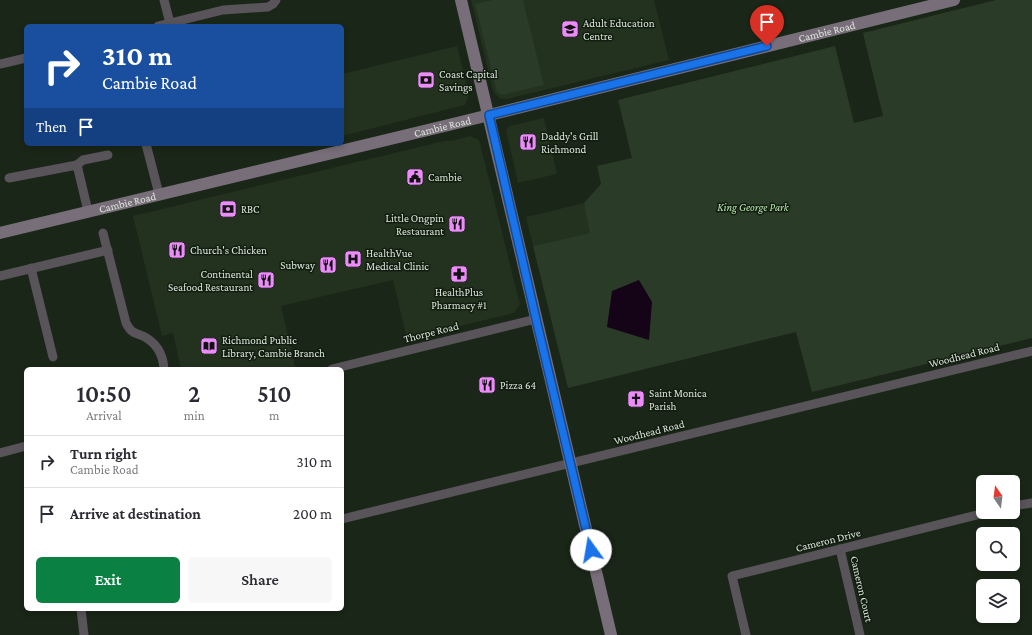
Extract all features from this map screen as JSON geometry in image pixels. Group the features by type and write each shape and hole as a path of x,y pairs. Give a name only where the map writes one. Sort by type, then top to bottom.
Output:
{"main road":[{"path":"461,0 611,635"},
{"name":"Cambie Road","path":"0,233 489,115 954,0"}],"street":[{"path":"164,0 170,23"},
{"path":"166,24 223,10 268,7 276,0"},
{"path":"0,64 24,58"},
{"path":"147,146 159,194"},
{"path":"9,178 77,165 83,160 108,155"},
{"path":"77,165 88,211"},
{"path":"103,233 126,323 132,332 143,336 152,342 162,354 164,367"},
{"path":"0,276 108,250"},
{"path":"31,268 53,357"},
{"name":"Thorpe Road","path":"340,367 536,319"},
{"name":"Woodhead Road","path":"344,519 1032,351"},
{"path":"0,453 24,447"},
{"path":"1020,505 1032,503"},
{"name":"Cameron Drive","path":"746,635 732,576 976,515"},
{"name":"Cameron Court","path":"840,549 860,635"},
{"path":"81,611 84,635"}],"shaded area":[{"name":"Adult Education Centre","path":"471,0 654,0 669,60 507,99 501,99 493,90"},
{"path":"457,46 469,95 465,105 344,135 344,74"},
{"path":"544,118 557,174 518,183 506,130 509,126"},
{"path":"470,136 479,140 520,305 514,313 407,339 393,280 281,306 295,367 181,367 173,333 162,336 133,216 444,141 451,141"},
{"path":"584,203 591,233 533,246 526,217"},
{"path":"639,280 652,302 649,340 607,327 612,291"}],"green space":[{"path":"493,0 523,0 544,85 502,95 497,92 475,4"},
{"name":"King George Park","path":"996,0 1032,0 1032,338 812,392 796,332 568,388 533,246 590,233 584,203 601,184 597,166 632,158 618,100 835,46 854,123 883,116 863,33"}],"place":[{"name":"Adult Education Centre","path":"570,29"},
{"name":"Coast Capital Savings","path":"426,80"},
{"name":"Daddy's Grill Richmond","path":"528,142"},
{"name":"Cambie","path":"415,177"},
{"name":"RBC","path":"228,209"},
{"name":"Little Ongpin Restaurant","path":"457,224"},
{"name":"Church's Chicken","path":"177,250"},
{"name":"HealthVue Medical Clinic","path":"353,259"},
{"name":"Subway","path":"328,265"},
{"name":"HealthPlus Pharmacy #1","path":"459,274"},
{"name":"Continental Seafood Restaurant","path":"266,280"},
{"name":"Richmond Public Library, Cambie Branch","path":"209,346"},
{"name":"Pizza 64","path":"487,385"},
{"name":"Saint Monica Parish","path":"636,399"}],"route":[{"path":"591,550 489,115 767,46"}]}
